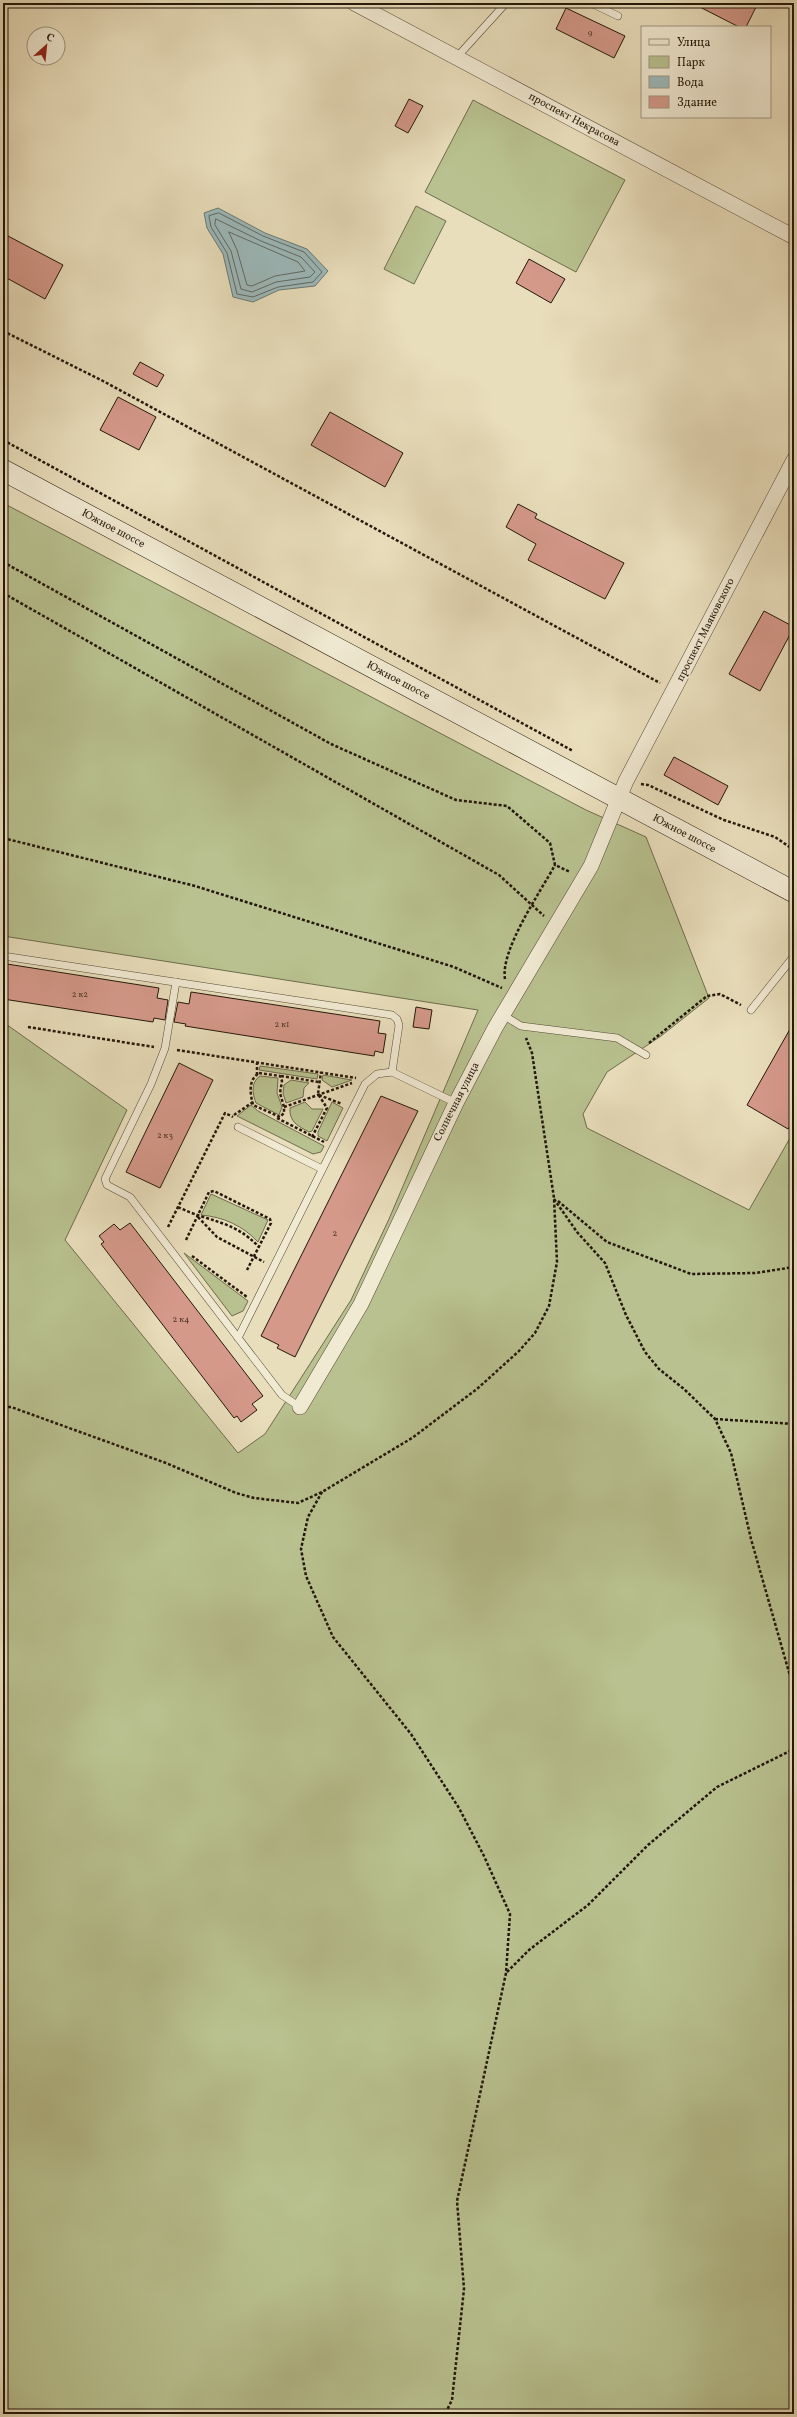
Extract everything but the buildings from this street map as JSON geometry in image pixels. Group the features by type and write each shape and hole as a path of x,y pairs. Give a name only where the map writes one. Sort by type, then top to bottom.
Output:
{"street":[{"name":"проспект Некрасова","path":"354,3 794,237"},
{"name":"проспект Маяковского","path":"622,790 794,460"},
{"name":"Южное шоссе","path":"3,470 622,790 787,886"},
{"name":"Солнечная улица","path":"300,1407 361,1304 456,1102 503,1015 584,878 602,842 622,790"}],"lane":[{"path":"457,57 506,3"},
{"path":"591,3 618,16"},
{"path":"3,956 392,1015 398,1019 399,1025 392,1072"},
{"path":"751,1010 794,956"},
{"path":"176,982 165,1048 151,1084 105,1179 107,1185 130,1197 282,1395 300,1407"},
{"path":"503,1015 521,1026 617,1038 646,1055"},
{"path":"238,1338 365,1084 377,1074 392,1072 456,1102"},
{"path":"238,1124 322,1169"}],"path":[{"path":"3,331 110,385 674,690"},
{"path":"3,440 563,744 580,756"},
{"path":"3,562 332,744 456,800 507,806 550,843 555,865 517,932 507,955 504,973 507,991 454,967 195,886 3,838"},
{"path":"3,593 498,875 533,906"},
{"path":"622,790 648,785 724,820 775,837 794,850"},
{"path":"555,865 584,878"},
{"path":"634,1048 648,1044 707,996 720,994 751,1010"},
{"path":"3,1407 11,1407 166,1463 236,1493 254,1498 298,1503 322,1492 412,1438 477,1389 519,1351 535,1333 549,1306 557,1262 554,1198 532,1053 521,1026"},
{"path":"28,1027 363,1079 284,1107"},
{"path":"258,1063 257,1075 251,1086 253,1105 333,1147"},
{"path":"312,1137 326,1108 318,1094 321,1072"},
{"path":"257,1075 271,1073 280,1076 319,1082"},
{"path":"276,1117 280,1117 284,1113 280,1093 282,1081 280,1076"},
{"path":"318,1094 352,1110"},
{"path":"232,1117 253,1102"},
{"path":"161,1237 178,1207 225,1113 232,1117 238,1124"},
{"path":"186,1240 209,1192 214,1191 270,1218 271,1223 247,1270"},
{"path":"554,1198 607,1242 691,1274 755,1272 794,1267"},
{"path":"554,1198 577,1232 605,1263 626,1315 645,1352 659,1369 684,1389 715,1419 731,1453 751,1539 794,1690"},
{"path":"178,1207 197,1217 217,1237 254,1257"},
{"path":"197,1217 224,1222 240,1230 259,1247"},
{"path":"188,1253 255,1303"},
{"path":"715,1419 794,1424"},
{"path":"322,1492 308,1517 301,1549 306,1576 333,1637 411,1734 459,1808 484,1856 510,1914 506,1973 457,2201 464,2289 452,2400 445,2414"},
{"path":"506,1973 529,1950 588,1906 648,1845 717,1787 794,1749"}],"green space":[{"path":"473,100 625,180 576,272 425,192"},
{"path":"416,206 446,221 414,284 384,269"},
{"path":"3,503 586,810 646,837 709,998 661,1036 607,1072 583,1114 587,1128 749,1210 794,1131 794,2414 3,2414 3,1022 127,1110 65,1240 238,1453 265,1434 351,1300 389,1219 478,1010 3,936"},
{"path":"260,1066 318,1074 317,1079 259,1070"},
{"path":"323,1075 352,1080 332,1087 322,1080"},
{"path":"260,1076 278,1078 277,1093 282,1107 279,1115 256,1103 253,1088 255,1081"},
{"path":"291,1080 309,1083 304,1088 303,1097 286,1103 283,1093 284,1085"},
{"path":"305,1102 312,1109 323,1109 312,1131 309,1132 295,1123 290,1113 290,1108"},
{"path":"332,1102 343,1108 327,1141 318,1136 318,1132"},
{"path":"251,1105 258,1111 324,1146 321,1152 313,1154 237,1116"},
{"path":"211,1194 268,1220 258,1242 246,1231 232,1223 218,1218 201,1215"},
{"path":"184,1253 248,1301 243,1311 232,1316"}],"water":[{"path":"218,208 265,233 307,249 328,271 315,286 279,290 253,302 233,297 223,254 207,228 204,213"}]}
